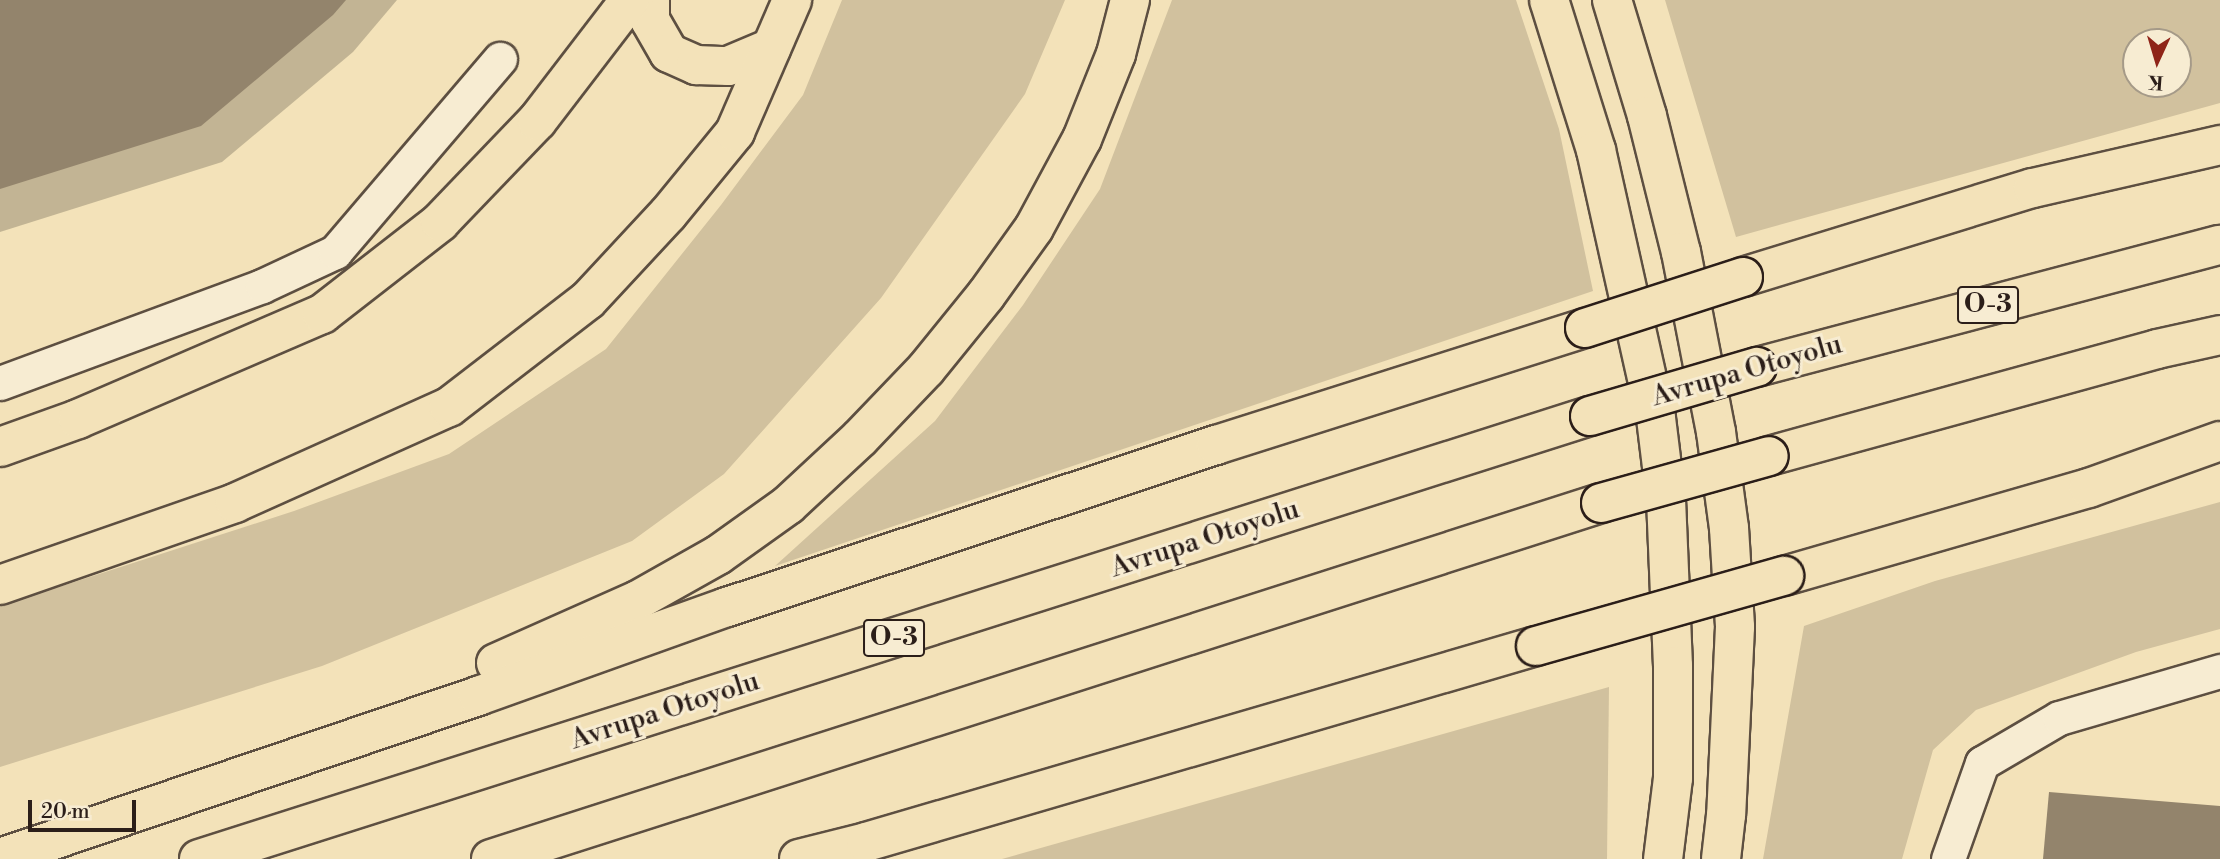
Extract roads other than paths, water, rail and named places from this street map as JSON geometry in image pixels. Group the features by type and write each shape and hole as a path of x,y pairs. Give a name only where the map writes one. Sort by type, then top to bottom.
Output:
{"main road":[{"path":"0,447 78,419 322,314 440,222 537,121 630,0"},
{"path":"650,0 650,20 669,53 696,65 729,66 771,48"},
{"path":"0,585 236,503 449,407 588,300 668,214 735,132 792,0"},
{"path":"163,804 249,756 515,655 638,600 718,555 788,505 860,438 926,369 986,295 1034,228 1082,139 1116,54 1130,0"},
{"path":"1549,0 1596,150 1656,418 1666,499 1673,666 1673,778 1663,859"},
{"path":"1612,0 1647,116 1681,253 1716,432 1729,528 1735,627 1727,815 1721,859"},
{"path":"0,858 163,804 727,607 1216,445 1743,277 2033,188 2220,145"},
{"name":"Avrupa Otoyolu","path":"199,859 1590,416 1757,367 2220,245"},
{"path":"491,859 1601,503 2157,349 2220,335"},
{"path":"799,859 854,851 1536,646 2089,488 2220,441"},
{"path":"2089,488 2220,464"}],"street":[{"path":"0,383 262,286 335,251 500,59"},
{"path":"1948,859 1982,763 2059,718 2220,671"}]}
